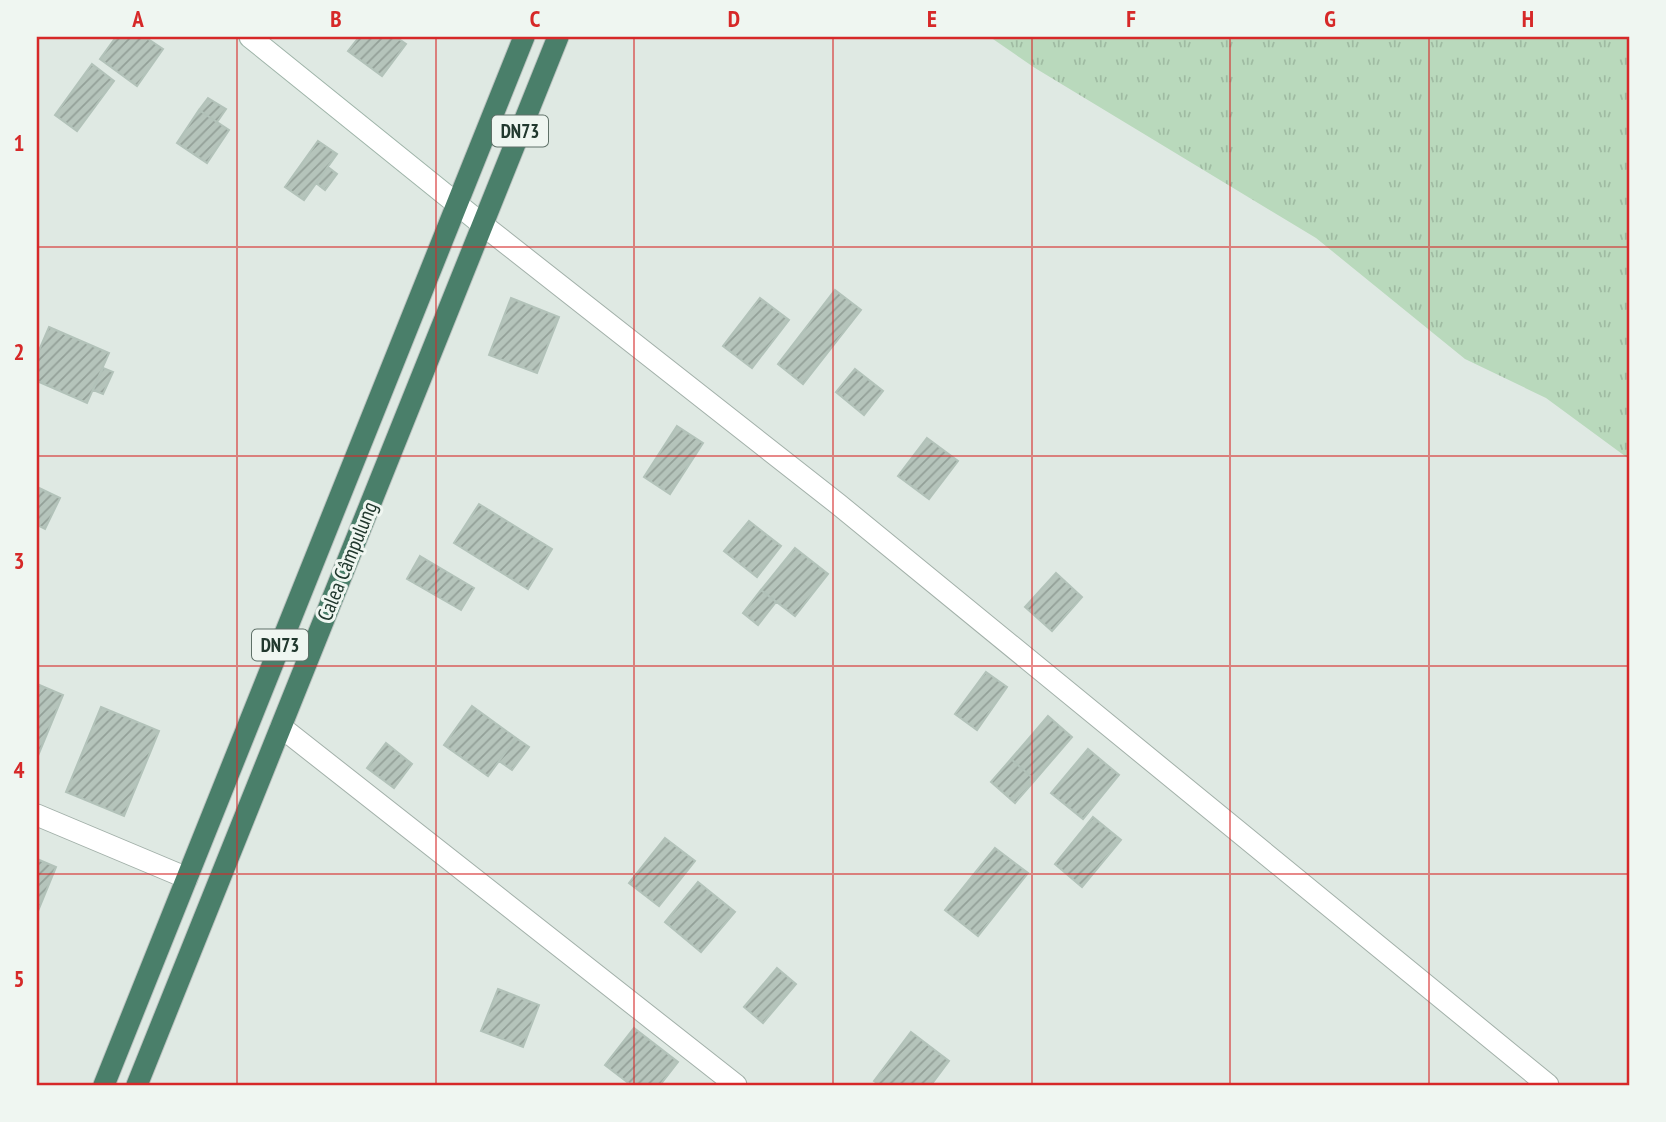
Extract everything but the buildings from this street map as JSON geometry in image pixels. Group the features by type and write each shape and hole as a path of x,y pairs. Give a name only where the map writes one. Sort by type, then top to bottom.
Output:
{"highway":[{"name":"Calea Câmpulung","path":"104,1085 524,37"},
{"name":"Calea Câmpulung","path":"137,1085 558,37"}],"street":[{"path":"250,37 483,225 838,503 1548,1085"},
{"path":"281,727 736,1085"},
{"path":"37,815 187,878"}],"green space":[{"path":"990,37 1629,37 1629,459 1546,398 1465,359 1316,238 1035,68"}]}
